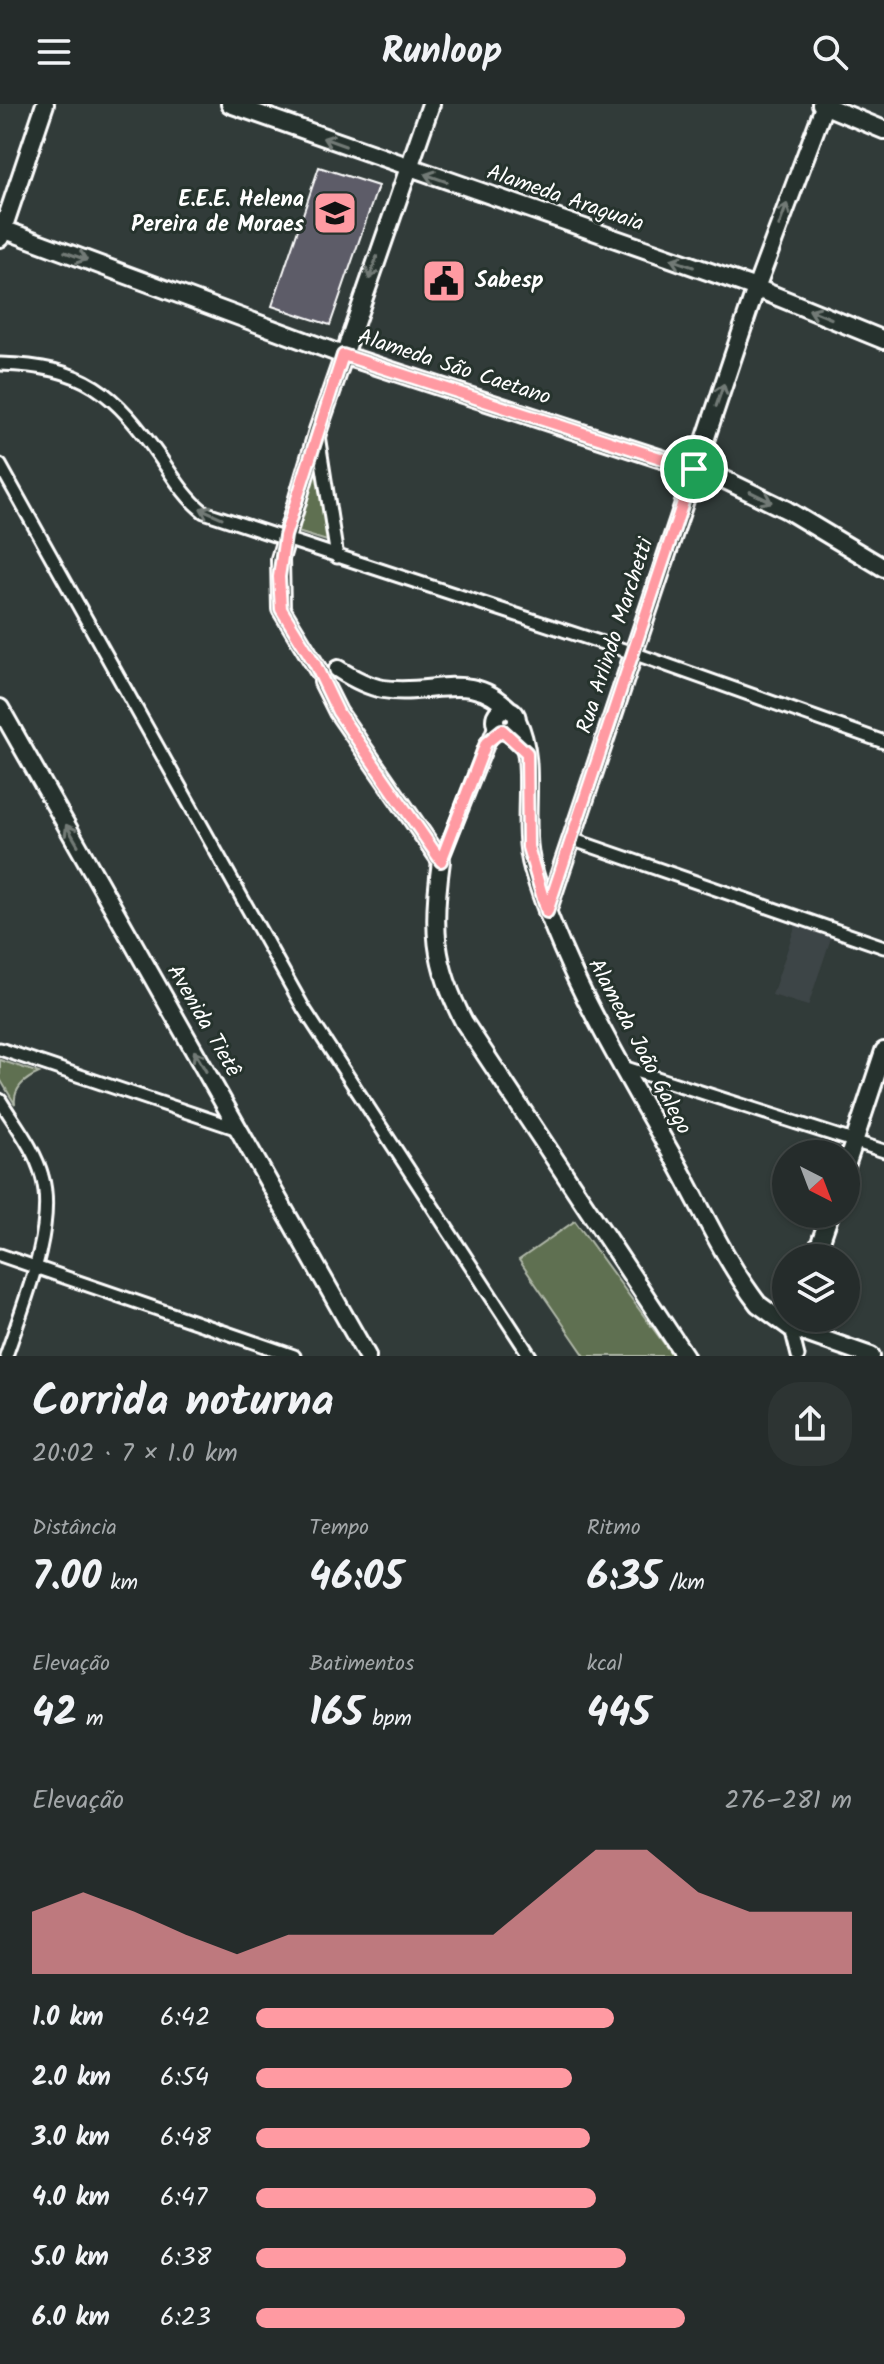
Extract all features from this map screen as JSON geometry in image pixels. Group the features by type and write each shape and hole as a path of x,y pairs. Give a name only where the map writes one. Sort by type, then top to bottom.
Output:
{"street":[{"path":"1,231 45,104"},
{"name":"Alameda Araguaia","path":"230,104 756,288 884,340"},
{"path":"431,104 318,430 285,536 279,577 281,609 308,652 330,675 338,712 441,861"},
{"path":"823,104 884,130"},
{"name":"Rua Arlindo Marchetti","path":"547,912 694,469 823,104"},
{"name":"Alameda São Caetano","path":"1,231 343,355 694,469 787,510 884,568"},
{"path":"0,364 32,365 69,372 93,383 129,415 193,503 213,515 285,536 337,557 633,653 884,742"},
{"path":"318,430 337,557"},
{"path":"0,465 304,1009 530,1356"},
{"path":"330,675 394,690 471,687 491,693 505,722 486,743 441,861 435,903 436,947 454,1004 488,1062 685,1356"},
{"name":"Avenida Tietê","path":"0,708 367,1356"},
{"name":"Alameda João Galego","path":"505,722 527,753 528,847 547,912 572,971 748,1291 772,1315"},
{"path":"571,839 884,947"},
{"path":"0,1049 238,1129"},
{"path":"854,1140 884,1051"},
{"path":"623,1067 851,1140"},
{"path":"0,1100 43,1177 44,1199 36,1267 6,1356"},
{"path":"860,1143 884,1151"},
{"path":"0,1255 294,1356"},
{"path":"794,1332 798,1356"},
{"name":"Alameda João Galego","path":"814,1332 871,1356"}],"shaded area":[{"path":"796,924 832,935 808,1006 772,995"}],"green space":[{"path":"316,443 327,541 288,529"},
{"path":"0,1060 39,1073 21,1085 15,1104 0,1079"},
{"path":"575,1221 673,1356 585,1356 519,1260"}],"building":[{"path":"319,167 378,186 330,325 272,306"}],"place":[{"name":"E.E.E. Helena Pereira de Moraes","path":"335,213"},
{"name":"Sabesp","path":"444,281"}],"route":[{"path":"343,355 694,469 547,912 528,847 527,753 520,744 502,730 486,743 441,861 436,848 338,712 320,673 281,609 280,559 318,430 343,355"}]}
